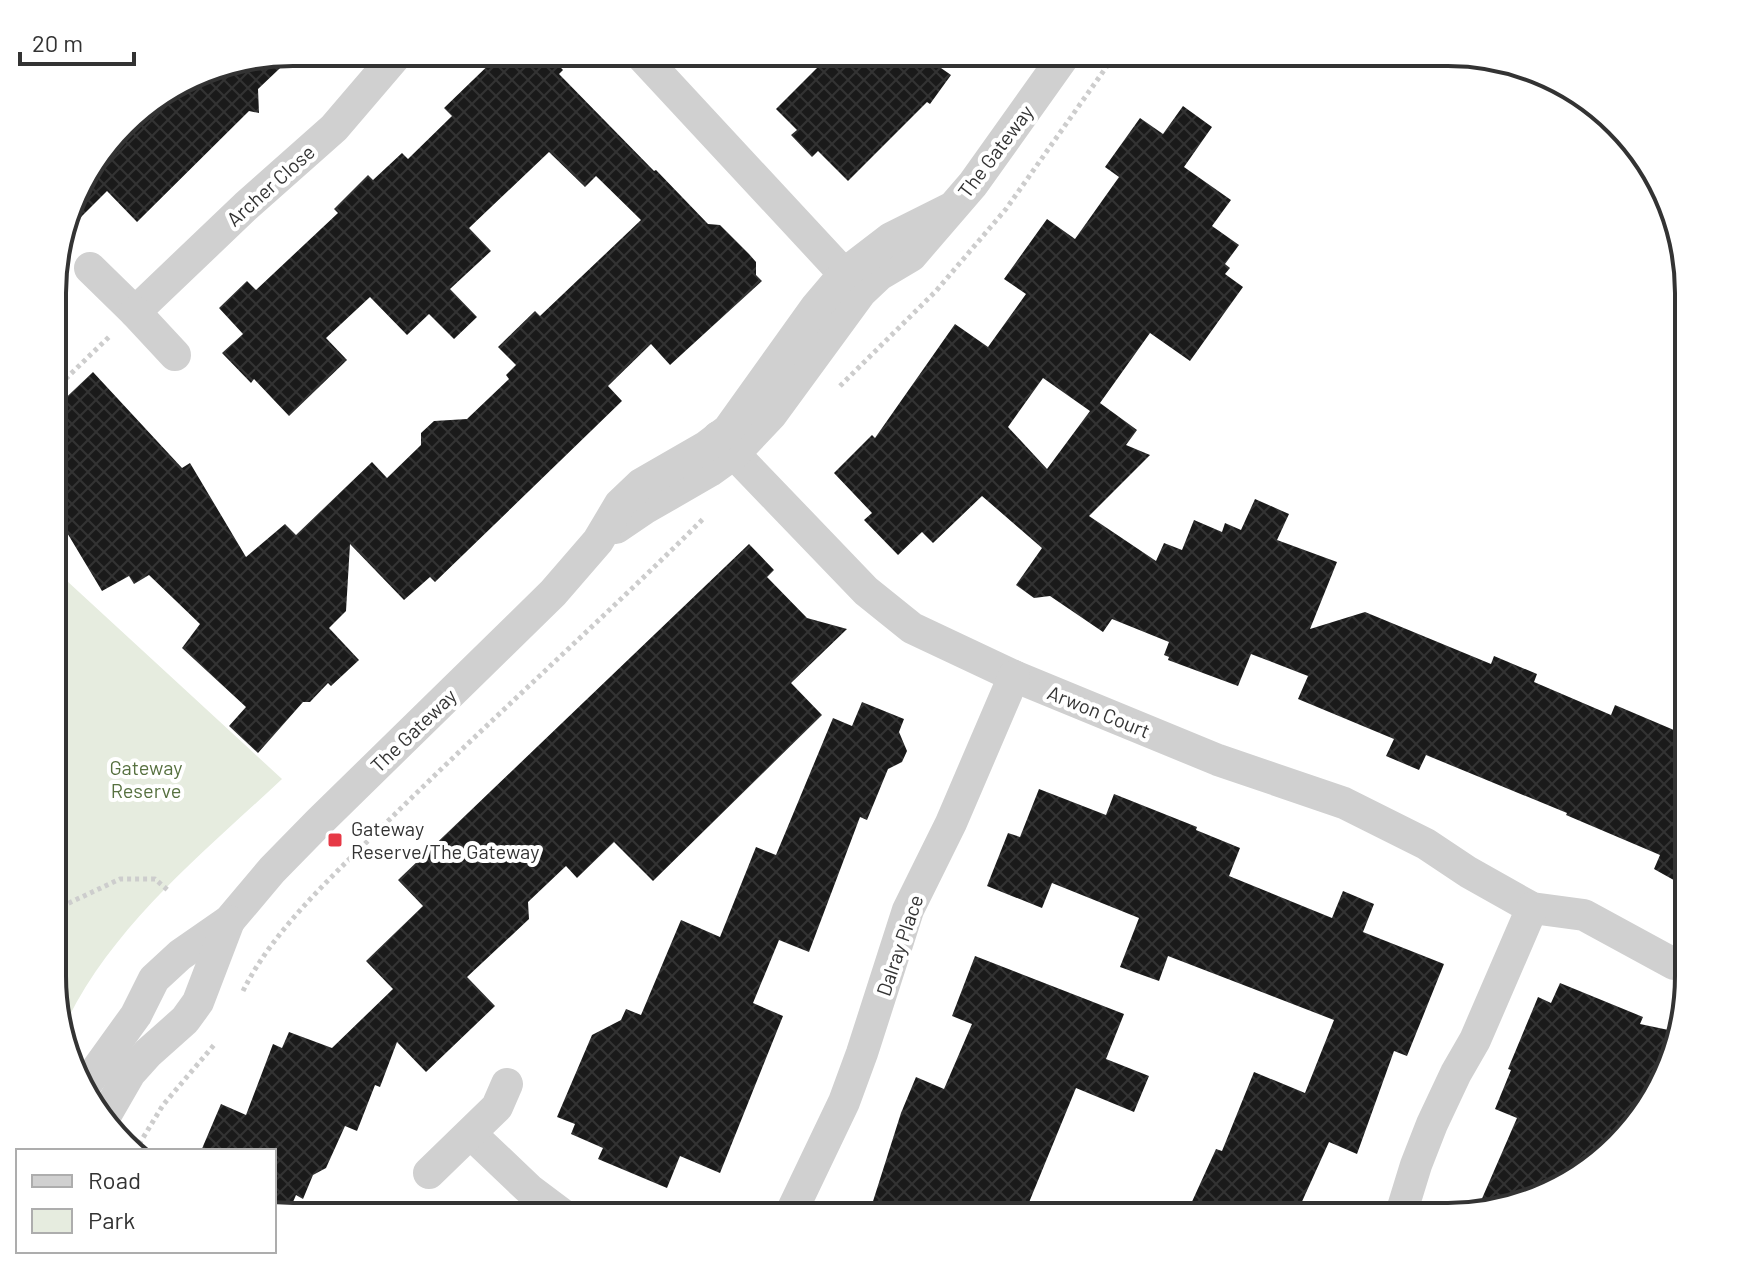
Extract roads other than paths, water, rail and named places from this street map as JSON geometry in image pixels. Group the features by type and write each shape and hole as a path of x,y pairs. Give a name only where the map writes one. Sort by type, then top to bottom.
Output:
{"street":[{"name":"Archer Close","path":"135,312 246,206 334,128 387,66"},
{"path":"651,66 852,283"},
{"name":"The Gateway","path":"90,1078 136,1015 154,979 180,955 229,921 272,870 553,593 598,541 735,454 771,415 852,283 879,275 911,256 997,154 1057,66"},
{"path":"90,268 175,355"},
{"name":"Arwon Court","path":"735,454 866,591 888,611 938,643 1218,760 1344,803 1426,844 1532,908 1584,915 1674,964"},
{"name":"Dalray Place","path":"796,1203 844,1102 908,910 964,795 1014,676"},
{"path":"1404,1203 1432,1124 1475,1040 1532,908"},
{"name":"The Gateway","path":"109,1109 130,1073 185,1020 198,1002 229,921"},
{"path":"429,1173 497,1107 507,1084"},
{"path":"471,1134 547,1203"}],"place":[{"name":"Gateway Reserve/The Gateway","path":"335,840"}],"park label":[{"name":"Gateway Reserve","path":"146,778"}]}
